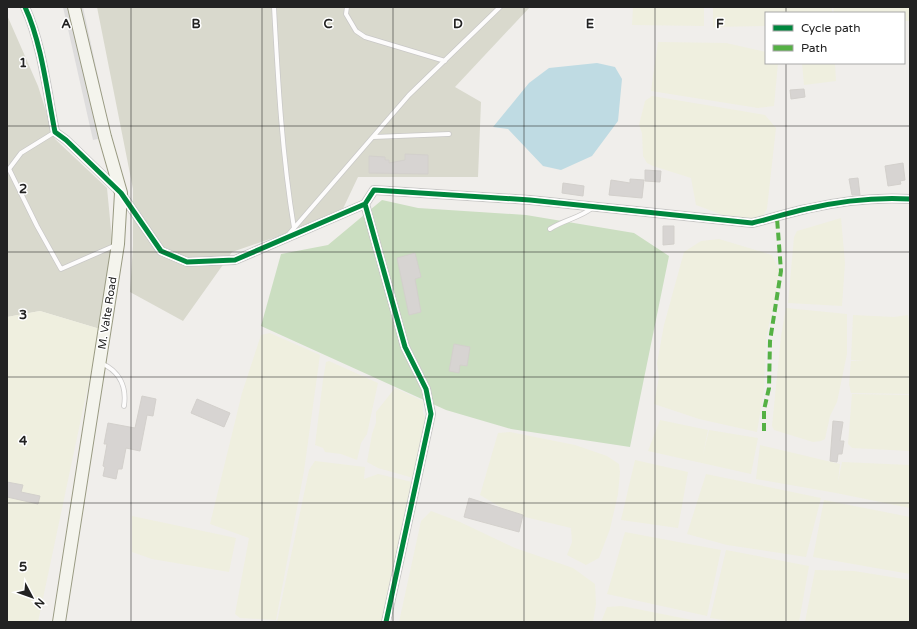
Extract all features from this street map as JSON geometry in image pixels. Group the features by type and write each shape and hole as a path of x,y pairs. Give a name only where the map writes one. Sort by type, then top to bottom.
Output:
{"main road":[{"name":"M. Valte Road","path":"60,622 118,244 121,193 105,137 74,7"}],"street":[{"path":"25,7 30,18 37,45 55,132 66,140 121,193 162,251 187,262 235,260 365,204 374,190 530,200 752,223 777,218 804,209 850,201 874,198 910,199"},
{"path":"365,204 405,347 426,389 431,414 386,622"}],"lane":[{"path":"274,7 278,89 285,167 294,228"},
{"path":"347,7 346,14 356,31 365,37 445,61"},
{"path":"285,238 409,95 500,7"},
{"path":"55,132 21,153 9,169 37,226 61,269 118,244"},
{"path":"373,137 449,134"},
{"path":"550,229 594,206"},
{"path":"99,363 110,367 120,380 124,388 124,406"}],"shaded area":[{"path":"97,7 530,7 455,87 481,102 478,177 358,177 340,215 232,252 183,321 130,292 133,246 133,189"},
{"path":"7,15 38,86 55,139 107,188 112,240 100,329 40,311 7,317"}],"green space":[{"path":"633,7 704,7 704,26 632,25"},
{"path":"713,7 832,7 832,12 765,12 765,26 713,27"},
{"path":"833,7 910,7 910,21 905,21 905,12 834,12"},
{"path":"658,42 726,43 765,52 765,64 778,64 774,106 758,108 651,91"},
{"path":"802,64 835,64 836,81 804,85"},
{"path":"652,96 765,115 776,128 767,209 762,217 736,220 696,205 691,178 647,163 643,156 642,133 639,125 645,101"},
{"path":"382,200 418,208 526,215 634,233 669,256 630,447 511,429 446,410 261,326 281,254 328,245"},
{"path":"841,218 845,263 842,306 788,303 794,237 797,231"},
{"path":"719,239 772,255 779,269 778,283 766,339 764,389 757,432 699,419 654,404 659,377 657,363 664,325 684,252 701,241"},
{"path":"786,308 847,314 847,354 837,402 830,416 825,439 821,441 813,442 774,430 772,426 781,336"},
{"path":"40,311 100,329 38,622 7,622 7,317"},
{"path":"853,315 894,317 908,315 910,328 910,394 851,393 849,384 851,361 864,361 851,360"},
{"path":"270,333 320,355 304,471 276,620 240,618 235,614 249,538 210,524 242,393 261,335"},
{"path":"329,361 378,383 367,434 361,443 357,460 341,454 325,452 323,448 315,445 326,362"},
{"path":"395,388 423,401 423,413 429,424 417,479 378,468 367,462 372,434 376,423 376,412"},
{"path":"852,394 910,395 910,451 852,448 848,444"},
{"path":"660,420 708,430 703,455 709,430 758,438 751,474 648,451"},
{"path":"510,432 575,445 607,456 619,464 620,472 618,494 610,529 599,558 586,565 567,555 572,542 571,528 525,517 500,507 480,495 498,433"},
{"path":"760,445 840,464 838,482 842,462 910,465 910,508 756,479"},
{"path":"635,460 688,472 678,528 621,520"},
{"path":"315,461 365,467 364,479 378,474 412,482 416,486 390,622 277,622 309,470"},
{"path":"706,474 821,498 806,557 727,545 687,534"},
{"path":"824,500 910,517 910,574 813,557"},
{"path":"431,511 460,522 515,548 573,568 595,584 596,604 593,622 399,622 421,521"},
{"path":"132,516 236,538 229,572 152,559 132,552"},
{"path":"625,532 721,550 707,616 607,594"},
{"path":"726,550 809,566 799,622 736,622 710,618"},
{"path":"815,570 854,571 910,580 910,622 805,622"},
{"path":"622,606 702,622 601,622 607,607"}],"water":[{"path":"597,63 615,67 622,79 618,121 592,156 561,170 543,166 508,129 493,127 529,83 549,68"}],"pier":[{"path":"63,7 83,7 111,136 93,140"}],"building":[{"path":"804,89 805,97 791,99 790,90"},
{"path":"405,154 428,155 428,174 369,173 369,156 385,157 385,160 389,160 389,163 405,160"},
{"path":"903,163 905,180 900,181 901,184 888,186 885,166"},
{"path":"645,170 661,171 660,182 645,181"},
{"path":"858,178 860,195 852,195 849,179"},
{"path":"630,179 644,180 642,198 609,195 611,180 630,183"},
{"path":"563,183 584,186 583,196 562,193"},
{"path":"663,226 674,226 674,244 663,245"},
{"path":"415,253 421,277 415,279 421,312 409,315 397,258"},
{"path":"454,344 470,347 467,366 460,365 459,373 449,371"},
{"path":"142,396 156,399 153,416 147,415 140,451 126,448 122,469 118,469 116,479 103,476 105,467 103,466 107,444 104,444 108,423 135,428"},
{"path":"197,399 230,413 224,427 191,413"},
{"path":"833,421 843,422 840,441 844,441 842,454 838,454 837,462 830,461"},
{"path":"7,482 23,485 21,492 40,496 38,504 7,497"},
{"path":"469,498 523,515 519,532 464,517"}],"marked path":[{"path":"764,431 764,410 769,388 770,341 781,271 777,218"}],"cycle path":[{"path":"25,7 31,21 40,52 55,132 66,140 121,193 161,251 187,262 235,260 365,204"},
{"path":"386,622 431,414 426,389 405,347 365,204 374,190 530,200 752,223 819,206 845,202 871,199 910,199"}]}
